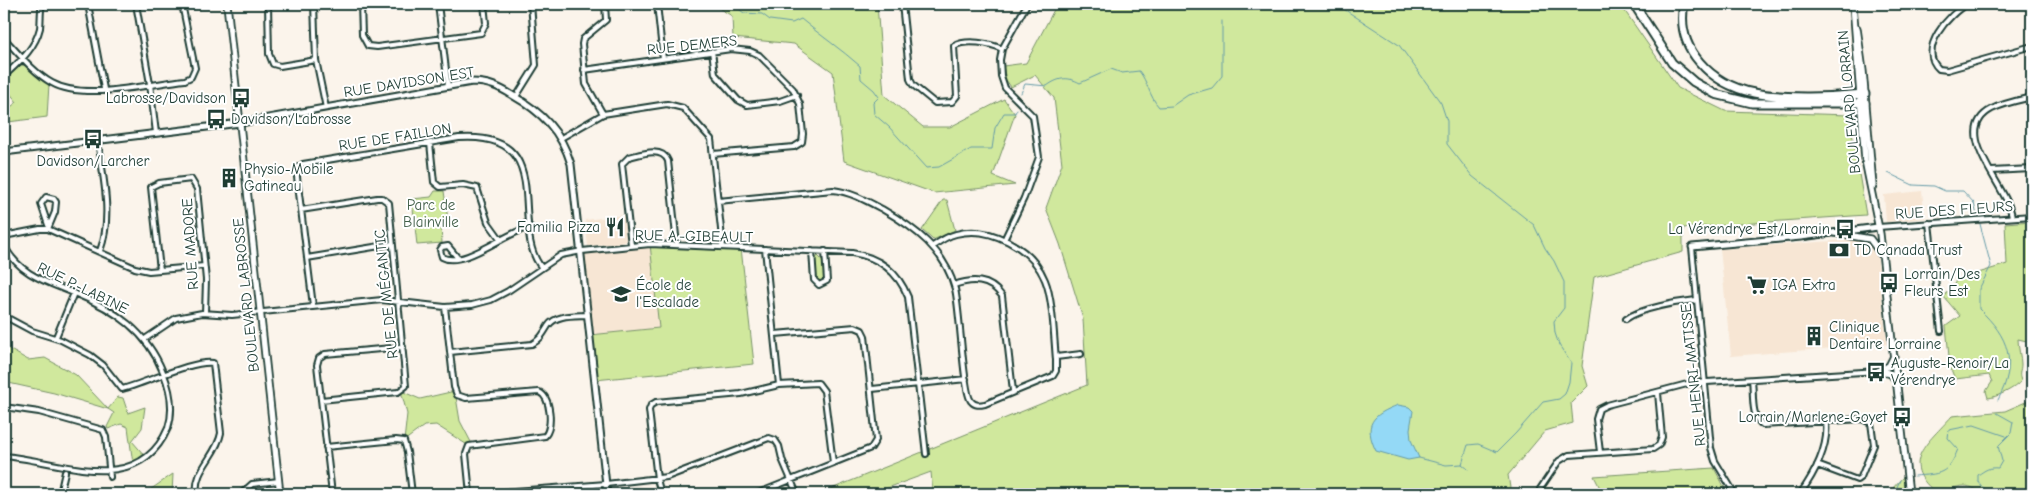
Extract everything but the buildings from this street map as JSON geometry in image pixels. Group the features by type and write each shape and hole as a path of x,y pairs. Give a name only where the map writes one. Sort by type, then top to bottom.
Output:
{"highway":[{"path":"1634,4 1662,49 1676,67 1694,82 1715,94 1748,103 1862,103"},
{"path":"1684,4 1683,26 1691,52 1706,70 1726,83 1745,90 1765,94 1862,94"}],"main road":[{"name":"BOULEVARD LABROSSE","path":"227,4 280,494"},
{"name":"BOULEVARD LORRAIN","path":"1853,4 1867,172 1883,258 1909,494"},
{"path":"1834,232 1870,240 1875,244 1883,258"},
{"path":"1878,371 1889,366 1894,356"},
{"path":"1878,371 1891,374 1897,381"}],"street":[{"path":"4,76 24,57 38,34 42,4"},
{"path":"88,4 104,90"},
{"path":"136,4 150,84 156,133"},
{"path":"4,38 46,79 59,86 81,90 104,90 185,80 195,72 182,4"},
{"path":"268,4 269,54 273,64 280,66 316,60"},
{"path":"314,4 316,60 326,108"},
{"path":"361,4 362,34 368,46 442,39 483,31 486,24 484,4"},
{"path":"438,4 448,86"},
{"path":"516,97 536,65 532,4"},
{"path":"603,114 587,87 582,44 583,39 606,20 605,4"},
{"path":"657,4 663,59"},
{"path":"902,4 910,79 913,86 935,103 952,102 957,96 954,46 959,43 994,46 1002,49"},
{"path":"1004,240 1024,198 1039,157 1033,116 1005,88 1001,76 1000,60 1002,49 1027,4"},
{"path":"1967,4 1955,12 1934,37 1934,62 1939,69 1949,69 2032,46"},
{"name":"RUE DEMERS","path":"584,70 712,51 741,49 759,55 797,95"},
{"path":"712,51 715,74 738,100 747,105 780,102 797,95 800,104 803,134 800,144 794,146 713,154"},
{"name":"RUE DAVIDSON EST","path":"4,152 240,123 448,86 484,82 516,97 540,113 561,138 573,174 607,494"},
{"path":"2012,217 2010,205 1976,142 1976,130 1980,119 1991,109 2032,97"},
{"path":"561,138 603,114 667,104 679,106 708,133 711,139 723,248"},
{"name":"RUE DE FAILLON","path":"313,306 296,171 300,165 430,143 472,137 490,139 505,146 515,157 523,173 533,256 542,268"},
{"path":"98,141 106,208 106,236 100,251"},
{"path":"430,143 434,182 440,187 464,185 477,188 488,222 501,240"},
{"path":"630,245 622,164 629,156 657,152 664,154 668,161 677,245"},
{"path":"1991,171 2032,169"},
{"name":"RUE MADORE","path":"160,270 151,188 156,183 191,179 196,185 204,266 206,313"},
{"path":"718,201 838,190 859,197 901,220 933,246 954,285 968,397 976,405 985,404 1053,376 1056,371 1056,357 1047,288 1044,277 1029,256 1004,240 980,232 951,235 933,246"},
{"path":"46,197 54,199 56,202 55,212 48,227 41,204 46,197"},
{"name":"RUE DE MÉGANTIC","path":"301,210 382,198 389,202 407,382 401,391 321,400"},
{"name":"RUE DES FLEURS","path":"1878,227 2032,216"},
{"path":"1929,223 1941,331"},
{"path":"4,236 48,227 100,251 124,266 149,271 204,266"},
{"path":"457,257 448,246 442,247 440,250 444,259 457,257 475,254 514,232 530,227"},
{"path":"1692,247 1878,227"},
{"path":"307,258 392,244"},
{"name":"RUE P.-LABINE","path":"4,245 12,258 34,278 74,293 130,323 145,339 158,359 171,404 169,426 155,452 132,471"},
{"name":"RUE A.-GIBEAULT","path":"145,339 176,318 206,313 232,315 313,306 399,301 446,307 472,305 491,300 514,287 561,255 630,245 677,245 852,253 867,256 881,263 897,277 910,304 926,454"},
{"name":"RUE HENRI-MATISSE","path":"1692,247 1712,454 1735,494"},
{"path":"766,249 779,385"},
{"path":"812,251 814,280 818,285 827,281 826,252"},
{"path":"954,285 969,280 980,280 992,286 1002,296 1013,392"},
{"path":"56,338 74,293"},
{"path":"1626,319 1635,314 1679,302 1696,300"},
{"path":"446,307 454,387 460,397 539,392 545,396 547,401 549,430 545,436 472,444 469,446 466,454 470,494"},
{"path":"450,352 532,344 540,339 548,326 556,319 588,315"},
{"path":"4,316 32,331 56,338 95,358 122,389 202,362 213,362 221,433 218,442 198,476 198,494"},
{"path":"756,494 875,445 876,438 866,336 860,328 774,334"},
{"path":"332,494 317,365 321,355 403,347"},
{"path":"1056,357 1081,354"},
{"path":"1600,452 1596,419 1599,409 1687,384 1878,371"},
{"path":"872,389 966,379"},
{"path":"1752,380 1755,415 1760,423 1766,426 1867,420 1872,425 1874,445 1864,474 1857,480 1817,465"},
{"path":"661,494 657,479 649,410 653,403 741,394 779,385 812,382 822,386 833,463"},
{"path":"1540,494 1540,489 1558,461 1569,455 1653,449 1659,445 1662,436 1658,393"},
{"path":"4,407 39,412 103,430 106,437 110,477"},
{"path":"1800,494 1817,465 1827,441 1826,422"},
{"path":"478,494 657,479 677,474 769,438 778,443 797,494"},
{"path":"326,447 396,440 404,442 412,494"},
{"path":"4,456 84,475"},
{"path":"60,494 65,472"},
{"path":"104,478 115,476"},
{"path":"241,494 252,484 279,481"},
{"path":"552,489 553,494"}],"shaded area":[{"path":"1922,191 1925,218 1886,222 1884,195"},
{"path":"624,215 626,240 624,242 588,246 585,220"},
{"path":"1862,239 1877,255 1887,344 1731,356 1720,249"},
{"name":"École de l'Escalade","path":"650,244 659,328 590,335 582,251"}],"green space":[{"path":"712,4 877,4 884,95 923,127 950,127 1004,99 1015,114 993,176 1015,185 934,193 844,161 833,72 794,44 733,38 732,16"},
{"path":"1057,4 1620,4 1678,88 1725,111 1849,115 1866,215 1683,228 1683,252 1594,277 1582,366 1588,386 1571,403 1573,423 1545,431 1508,475 1511,494 1084,494 1080,490 1068,494 933,494 931,472 871,494 819,494 1087,385 1083,319 1060,244 1046,208 1062,164 1054,98 1035,75 1011,87 1006,80 1003,66 1026,63"},
{"path":"21,65 29,66 49,84 47,117 8,122 7,110 17,102 4,86 4,81"},
{"name":"Parc de Blainville","path":"435,191 444,191 448,220 441,226 442,243 417,245 412,199 431,197"},
{"path":"943,200 947,200 955,230 933,240 922,230"},
{"path":"2032,221 2031,342 2018,339 2021,381 2015,387 1988,398 1986,391 1992,382 1989,375 1955,379 1950,367 1946,326 1960,316 1944,297 1946,293 1951,292 1956,280 2007,264 2005,223"},
{"path":"650,244 741,248 754,364 595,380 590,335 659,328"},
{"path":"818,256 823,261 825,279 821,282 815,278 814,261"},
{"path":"7,348 28,360 45,358 76,375 108,409 54,393 4,382 4,350"},
{"path":"401,391 420,399 455,391 460,421 472,444 469,446 436,425 424,426 404,441 407,414"},
{"path":"118,397 123,398 128,413 145,407 142,428 132,441 145,456 133,464 128,427 121,424 108,429 107,427 114,413 108,409"},
{"path":"2032,401 2032,494 1982,494 1975,489 1964,486 1935,492 1924,481 1919,471 1918,462 1921,453 1934,435 1952,416 2005,411"},
{"path":"1714,468 1728,494 1603,494 1594,476"},
{"path":"173,474 172,494 144,494"},
{"path":"1903,477 1905,494 1891,494 1891,490"}],"water":[{"path":"1398,405 1409,407 1413,411 1410,429 1411,440 1419,458 1408,460 1376,451 1372,442 1370,427 1372,422 1382,413"}],"waterway":[{"path":"732,4 744,13 762,14 770,20 792,23 801,19 853,60 860,66 861,79 879,97 873,103 874,114 889,127 926,168 939,167 971,149 992,149 995,128 1004,113 1015,113 1017,109"},
{"path":"1336,4 1399,45 1441,103 1447,121 1447,144 1472,176 1534,225 1564,282 1564,308 1554,321 1559,345 1571,363 1569,382 1565,394 1559,399 1543,402 1497,452 1478,444 1468,445 1462,464 1468,469"},
{"path":"1021,93 1025,84 1047,86 1055,81 1067,79 1080,83 1111,69 1122,73 1139,71 1159,107 1172,106 1188,95 1212,88 1222,76 1222,21"},
{"path":"1888,173 1913,185 1934,186 1945,191 1963,191 1974,203 1977,216"},
{"path":"1980,224 1991,266 1979,289 1979,309 1989,319 2003,340 2009,362 2008,374 1998,400"},
{"path":"1996,494 1982,487 1978,481 1978,475 1987,469 1998,468 2002,461 1998,446 2011,433 2013,422 1997,413"},
{"path":"1914,476 1937,473 1951,464 1958,449 1948,438 1949,430 1974,425 2006,436"},
{"path":"1419,458 1446,465 1462,464"},
{"path":"1898,494 1897,487 1900,480"}],"place":[{"name":"Labrosse/Davidson","path":"241,98"},
{"name":"Davidson/Labrosse","path":"216,119"},
{"name":"Davidson/Larcher","path":"93,139"},
{"name":"Physio-Mobile Gatineau","path":"229,178"},
{"name":"Familia Pizza","path":"615,227"},
{"name":"La Vérendrye Est/Lorrain","path":"1845,229"},
{"name":"TD Canada Trust","path":"1839,250"},
{"name":"Lorrain/Des Fleurs Est","path":"1889,283"},
{"name":"IGA Extra","path":"1757,285"},
{"name":"École de l'Escalade","path":"621,294"},
{"name":"Clinique Dentaire Lorraine","path":"1814,336"},
{"name":"Auguste-Renoir/La Vérendrye","path":"1876,372"},
{"name":"Lorrain/Marlene-Goyet","path":"1902,417"}]}
